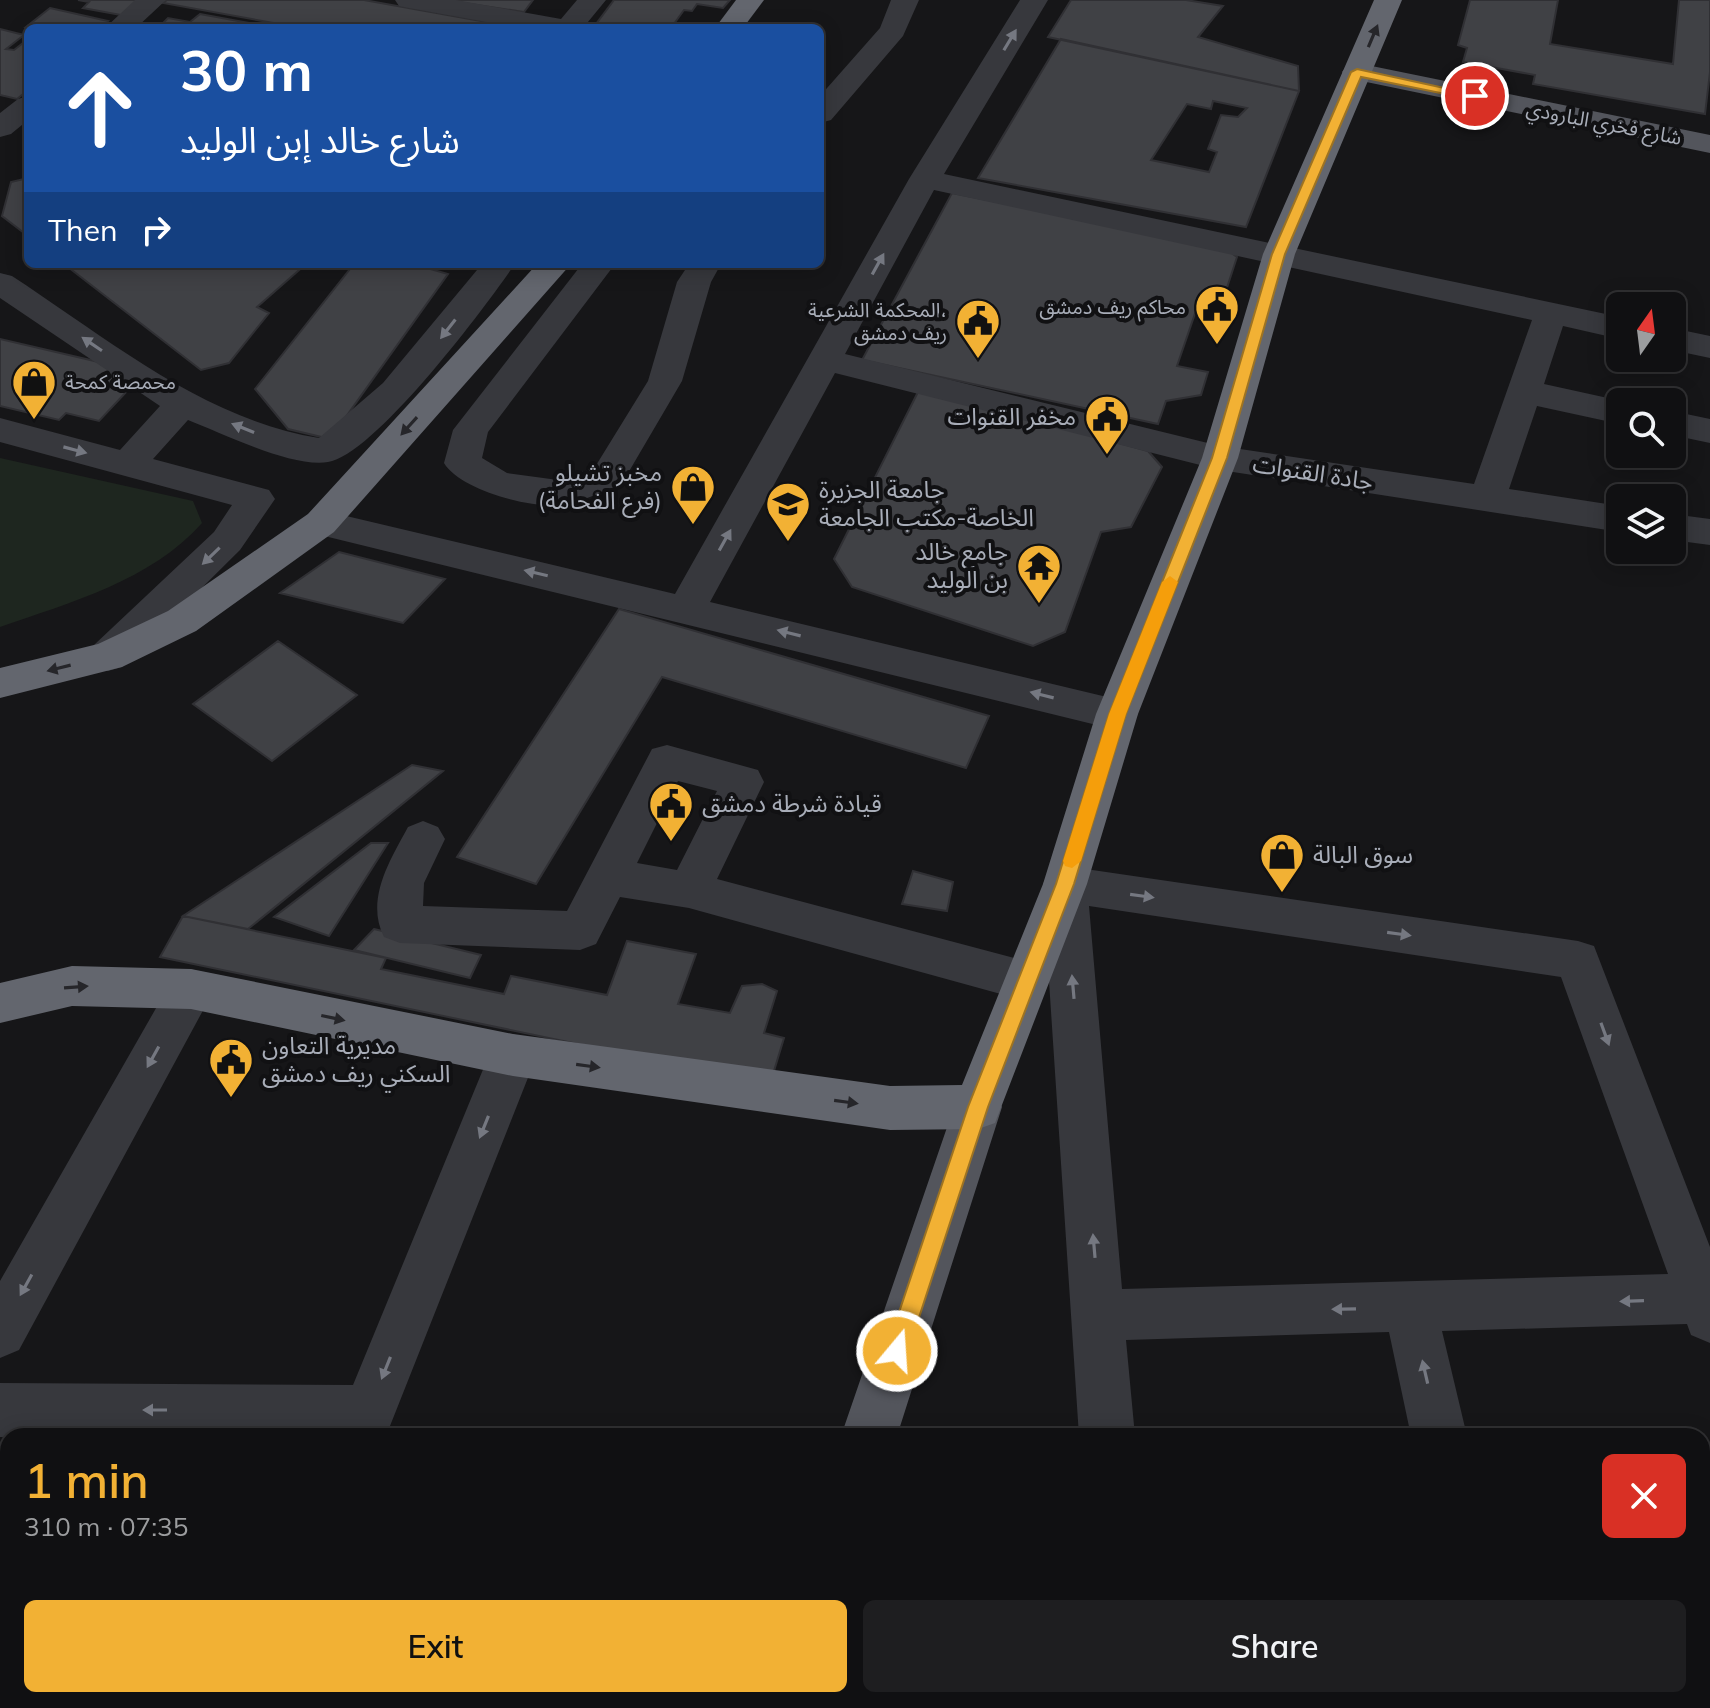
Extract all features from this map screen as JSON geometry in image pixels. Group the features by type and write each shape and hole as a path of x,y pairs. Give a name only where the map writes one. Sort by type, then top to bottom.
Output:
{"highway":[{"path":"732,24 750,0"},
{"path":"0,1003 72,986 191,989 513,1055 890,1108 978,1107 1065,884 1117,714 1220,458 1279,254 1388,0"},
{"path":"0,683 108,656 182,621 321,523 549,272"}],"main road":[{"name":"شارع فخري البارودي","path":"1357,72 1710,144"},
{"path":"872,1428 978,1107"}],"street":[{"path":"124,24 152,0"},
{"path":"409,0 544,24"},
{"path":"571,24 592,0"},
{"path":"824,109 893,30 905,0"},
{"path":"687,608 925,179 1034,0"},
{"path":"0,128 24,108"},
{"path":"0,141 24,147"},
{"path":"925,179 1606,325"},
{"path":"0,283 182,404 283,444 325,451 350,435 431,351 487,268"},
{"path":"508,268 549,272"},
{"path":"596,268 471,430 462,463 498,484 560,493 608,476 665,381 694,282 703,268"},
{"path":"1487,501 1551,313"},
{"path":"1686,342 1710,347"},
{"name":"جادة القنوات","path":"825,360 1220,458 1606,517"},
{"path":"1526,392 1606,409"},
{"path":"128,464 182,404"},
{"path":"1686,426 1710,431"},
{"path":"0,430 256,499 227,541 108,656"},
{"path":"321,523 687,608 1117,714"},
{"path":"1686,529 1710,532"},
{"path":"423,839 402,883 400,924 580,931 667,761 743,782 689,890"},
{"path":"607,877 689,890 1026,981"},
{"path":"1100,1315 1708,1304 1578,960 1065,884 1107,1428"},
{"path":"0,1332 191,989"},
{"path":"0,1410 369,1412 513,1055"},
{"path":"1410,1308 1437,1428"}],"shaded area":[{"path":"0,458 193,501 202,523 182,543 134,575 81,599 0,627"}],"building":[{"path":"78,0 144,0 126,16 83,8 89,2"},
{"path":"167,0 364,0 497,24 279,24 163,3"},
{"path":"444,0 533,0 524,12"},
{"path":"614,0 730,0 723,8 697,4 692,11 684,10 674,24 596,24"},
{"path":"1071,0 1186,0 1223,6 1198,37 1298,66 1299,91 1048,37"},
{"path":"1470,0 1558,0 1550,44 1673,64 1679,0 1710,0 1710,72 1705,114 1533,84 1535,75 1463,62 1467,48 1458,45"},
{"path":"50,8 108,21 104,24 30,24"},
{"path":"200,14 254,24 162,24 168,18 190,22"},
{"path":"0,29 24,35 6,49 14,50 24,42 24,93 17,99 0,95"},
{"path":"1061,39 1299,91 1246,227 978,178","holes":["1213,101 1247,108 1238,117 1221,115 1208,149 1217,152 1209,172 1151,160 1187,104 1211,109"]},
{"path":"24,179 24,233 2,216 11,182"},
{"path":"952,193 1222,246 1237,257 1221,306 1199,302 1177,366 1208,372 1201,395 1166,401 1158,424 862,360"},
{"path":"69,268 301,268 257,307 269,313 229,363 201,370"},
{"path":"351,268 427,268 448,274 330,439 288,429 255,389"},
{"path":"0,339 103,363 129,389 99,421 66,413 59,420 0,406"},
{"path":"920,388 1148,451 1162,467 1131,527 1101,532 1065,632 1033,646 852,587 834,559"},
{"path":"339,552 445,579 403,623 280,593"},
{"path":"619,609 989,716 966,768 662,677 536,884 457,857"},
{"path":"278,641 357,695 272,761 193,704"},
{"path":"412,765 443,771 248,929 183,916"},
{"path":"371,843 388,843 329,936 274,917"},
{"path":"913,871 953,882 947,911 902,904"},
{"path":"183,916 386,958 381,969 504,994 511,976 607,995 627,941 696,954 678,1004 730,1013 742,986 762,984 777,991 764,1033 784,1038 770,1084 160,957"},
{"path":"374,929 481,955 470,978 354,950"}],"slow traffic":[{"path":"1072,861 1117,714 1170,582"}],"place":[{"name":"محاكم ريف دمشق","path":"1217,346"},
{"name":"المحكمة الشرعية، ريف دمشق","path":"978,360"},
{"name":"محمصة كمحة","path":"34,421"},
{"name":"مخفر القنوات","path":"1107,456"},
{"name":"مخبز تشيلو (فرع الفحامة)","path":"693,526"},
{"name":"جامعة الجزيرة الخاصة-مكتب الجامعة","path":"788,543"},
{"name":"جامع خالد بن الوليد","path":"1039,605"},
{"name":"قيادة شرطة دمشق","path":"671,843"},
{"name":"سوق البالة","path":"1282,894"},
{"name":"مديرية التعاون السكني ريف دمشق","path":"231,1099"}],"route":[{"path":"897,1351 978,1107 1065,884 1117,714 1220,458 1279,254 1357,72 1475,96"}]}
